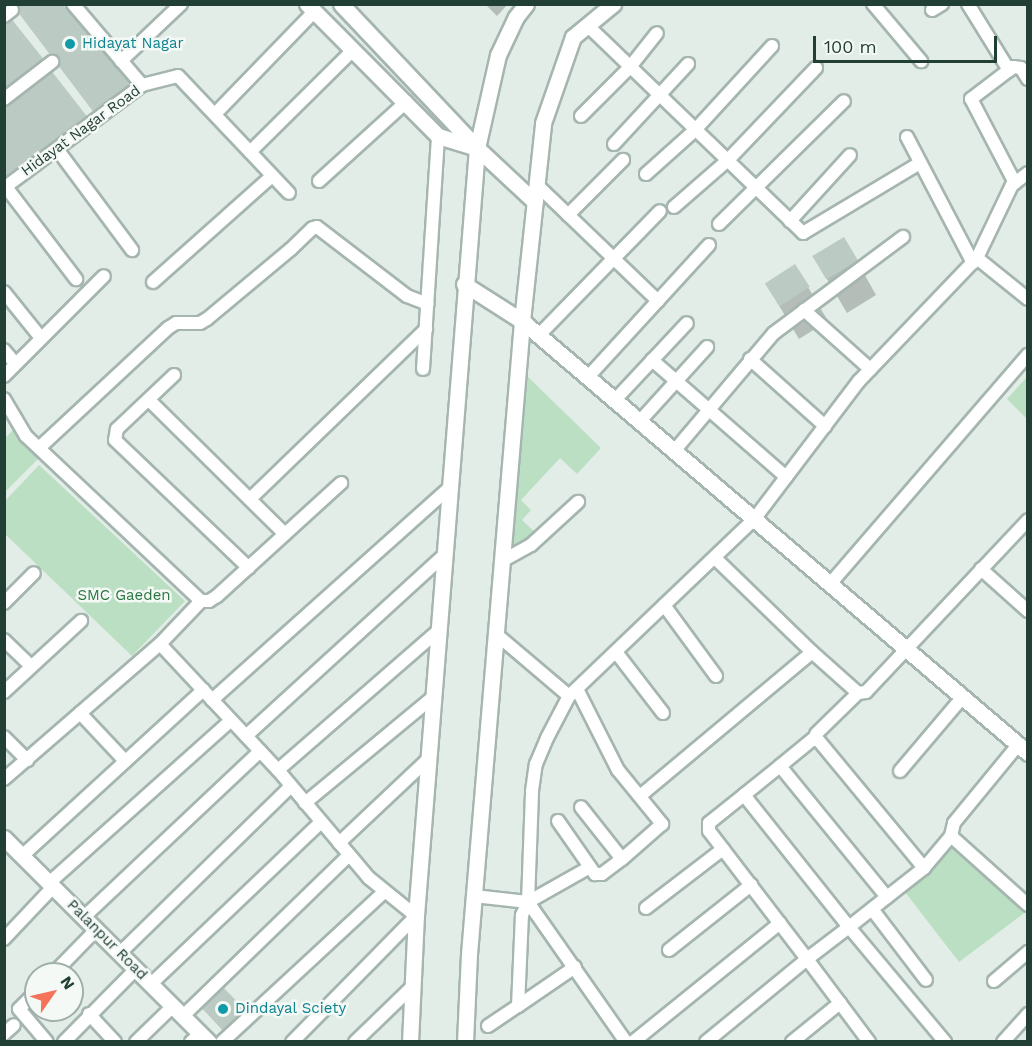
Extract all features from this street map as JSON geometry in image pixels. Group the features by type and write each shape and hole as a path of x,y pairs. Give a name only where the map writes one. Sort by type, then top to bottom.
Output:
{"street":[{"path":"121,61 181,4"},
{"path":"341,4 477,148 535,202"},
{"path":"410,1041 416,916 432,698 464,284 477,148 498,55 516,17 526,4"},
{"path":"465,1041 474,896 522,321 543,123 573,37 613,4"},
{"path":"873,4 921,61"},
{"path":"968,4 1009,70"},
{"path":"78,6 142,85"},
{"path":"214,114 311,8 438,136 477,148"},
{"path":"587,26 800,231 806,232 920,163"},
{"path":"580,116 630,67 657,33"},
{"path":"646,174 695,130 771,46"},
{"path":"249,152 353,50"},
{"path":"4,99 52,62"},
{"path":"614,144 688,64"},
{"path":"1015,183 971,102 973,95 1017,66 1028,79"},
{"path":"674,207 727,161 816,68"},
{"name":"Hidayat Nagar Road","path":"5,187 142,85 178,76 289,193"},
{"path":"719,224 844,101"},
{"path":"319,181 406,102"},
{"path":"423,369 438,136"},
{"path":"907,137 975,261 1028,299"},
{"path":"57,149 132,250"},
{"path":"790,221 850,155"},
{"path":"568,215 623,160"},
{"path":"518,1006 522,915 528,902 532,791 536,764 573,693 755,518 870,369 975,261 1015,183 1028,173"},
{"path":"153,282 272,176"},
{"path":"536,184 658,301"},
{"path":"5,187 76,279"},
{"path":"539,335 660,211"},
{"path":"39,448 168,328 176,322 200,323 207,319 313,228 318,227 407,296 428,304"},
{"path":"675,450 774,333 903,237"},
{"path":"588,377 709,245"},
{"path":"4,376 104,276"},
{"path":"464,284 522,321 539,335 1023,749 954,823 951,836 924,868 706,1041"},
{"path":"4,292 41,338"},
{"path":"804,310 870,369"},
{"path":"615,400 687,323"},
{"path":"250,499 426,329"},
{"path":"640,421 707,347"},
{"path":"4,350 15,363"},
{"path":"830,584 1028,355"},
{"path":"750,359 825,426"},
{"path":"652,360 786,477"},
{"path":"174,375 117,429 114,434 115,440 249,568"},
{"path":"4,399 15,420 39,448 201,601 209,601 217,596 341,483"},
{"path":"149,400 285,534"},
{"path":"212,700 448,489"},
{"path":"502,561 531,545 578,502"},
{"path":"816,734 858,693 866,692 904,649 1028,520"},
{"path":"246,736 443,556"},
{"path":"714,557 858,693"},
{"path":"981,569 1028,611"},
{"path":"4,603 34,573"},
{"path":"4,780 159,644 201,601"},
{"path":"664,605 716,676"},
{"path":"4,692 81,621"},
{"path":"278,770 437,632"},
{"path":"496,634 573,693 618,770 662,824 622,860 598,875 558,821"},
{"path":"4,640 31,666"},
{"path":"159,644 278,770 349,855 384,892 416,916"},
{"path":"616,652 663,713"},
{"path":"640,796 812,652"},
{"path":"22,856 203,690"},
{"path":"305,803 432,698"},
{"path":"900,771 962,698"},
{"path":"80,713 125,761"},
{"path":"4,939 51,885 231,720"},
{"path":"4,737 27,760"},
{"path":"869,1041 723,849 708,827 709,823 816,739 924,868"},
{"path":"84,917 260,751"},
{"path":"339,843 428,760"},
{"path":"780,765 886,897"},
{"path":"120,953 291,786"},
{"path":"744,795 849,927 945,1041"},
{"path":"581,807 622,860"},
{"path":"151,984 321,822"},
{"path":"951,836 1028,905"},
{"name":"Palanpur Road","path":"6,844 22,856 178,1011 200,1039"},
{"path":"646,908 723,849"},
{"path":"136,1041 178,1011 349,855"},
{"path":"474,896 528,902 590,867"},
{"path":"669,950 751,885"},
{"path":"222,1041 384,892"},
{"path":"528,902 624,1040 780,923"},
{"path":"872,909 926,980"},
{"path":"292,1041 416,916"},
{"path":"65,962 96,930"},
{"path":"994,981 1028,952"},
{"path":"488,1026 575,968"},
{"path":"64,1041 136,969"},
{"path":"355,1041 412,987"},
{"path":"792,1041 840,1003"},
{"path":"89,1014 115,1041"},
{"path":"1005,1041 1028,1014"},
{"path":"31,1022 47,1041"},
{"path":"4,1034 14,1025"}],"green space":[{"path":"525,374 601,448 577,474 560,458 521,500 531,510 522,520 539,536 505,558"},
{"path":"1027,377 1027,419 1007,399"},
{"path":"13,430 40,457 5,492 5,438"},
{"name":"SMC Gaeden","path":"39,465 185,601 132,656 5,534 5,501"},
{"path":"951,844 1027,911 959,962 905,892 930,871"}],"building":[{"name":"Hidayat Nagar","path":"12,4 62,4 133,84 95,114"},
{"name":"Hidayat Nagar","path":"10,17 45,61 4,92 4,22"},
{"name":"Hidayat Nagar","path":"50,69 89,119 4,182 4,103"},
{"path":"844,237 858,260 826,279 812,256"},
{"path":"795,264 810,287 780,306 765,284"},
{"name":"Dindayal Sciety","path":"222,986 247,1012 225,1033 200,1007"}],"place":[{"name":"Hidayat Nagar","path":"70,44"},
{"name":"Dindayal Sciety","path":"223,1009"}]}
